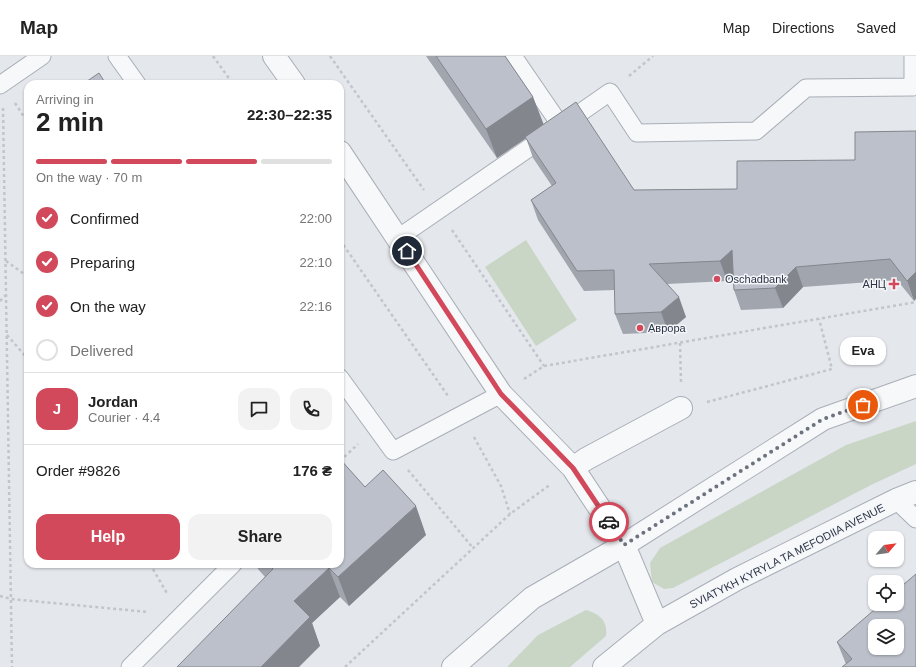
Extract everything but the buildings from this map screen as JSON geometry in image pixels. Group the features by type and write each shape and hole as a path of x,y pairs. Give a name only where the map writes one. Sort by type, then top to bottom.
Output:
{"street":[{"path":"274,56 291,80"},
{"path":"344,158 501,394 573,468 624,545 657,624"},
{"path":"453,667 532,598 624,545 823,419 916,386"},
{"path":"573,468 586,459 681,408"},
{"name":"SVIATYKH KYRYLA TA MEFODIIA AVENUE","path":"604,667 657,624 737,579 896,500 916,492"}],"lane":[{"path":"1,84 42,56"},
{"path":"117,56 134,80"},
{"path":"513,56 561,126"},
{"path":"398,238 610,92 637,133 756,131 806,88 912,87 913,56"},
{"path":"344,384 393,451 501,394"},
{"path":"896,500 916,519"},
{"path":"130,667 229,568"}],"path":[{"path":"213,56 230,80"},
{"path":"610,92 653,56"},
{"path":"1,84 6,261 12,667"},
{"path":"344,246 461,416 501,486 510,514"},
{"path":"6,261 24,274"},
{"path":"0,301 6,295"},
{"path":"501,394 544,366 916,302"},
{"path":"680,343 681,408 832,369 819,319"},
{"path":"7,335 24,354"},
{"path":"393,451 473,548"},
{"path":"345,667 510,514 573,468"},
{"path":"152,568 180,616"},
{"path":"0,596 11,599 114,608 180,616"}],"green space":[{"path":"526,240 577,320 536,346 485,267"},
{"path":"916,421 916,464 871,485 673,588 664,589 652,582 650,563 660,548 846,445"},
{"path":"586,610 602,619 606,626 606,636 570,667 507,667 538,635"}],"way so far":[{"path":"609,522 624,545 823,419 863,405"}],"place":[{"name":"Oschadbank","path":"717,279"},
{"name":"АНЦ","path":"894,284"},
{"name":"Аврора","path":"640,328"},
{"name":"Eva","path":"863,405"}],"route":[{"path":"407,251 501,394 573,468 609,522"}]}
